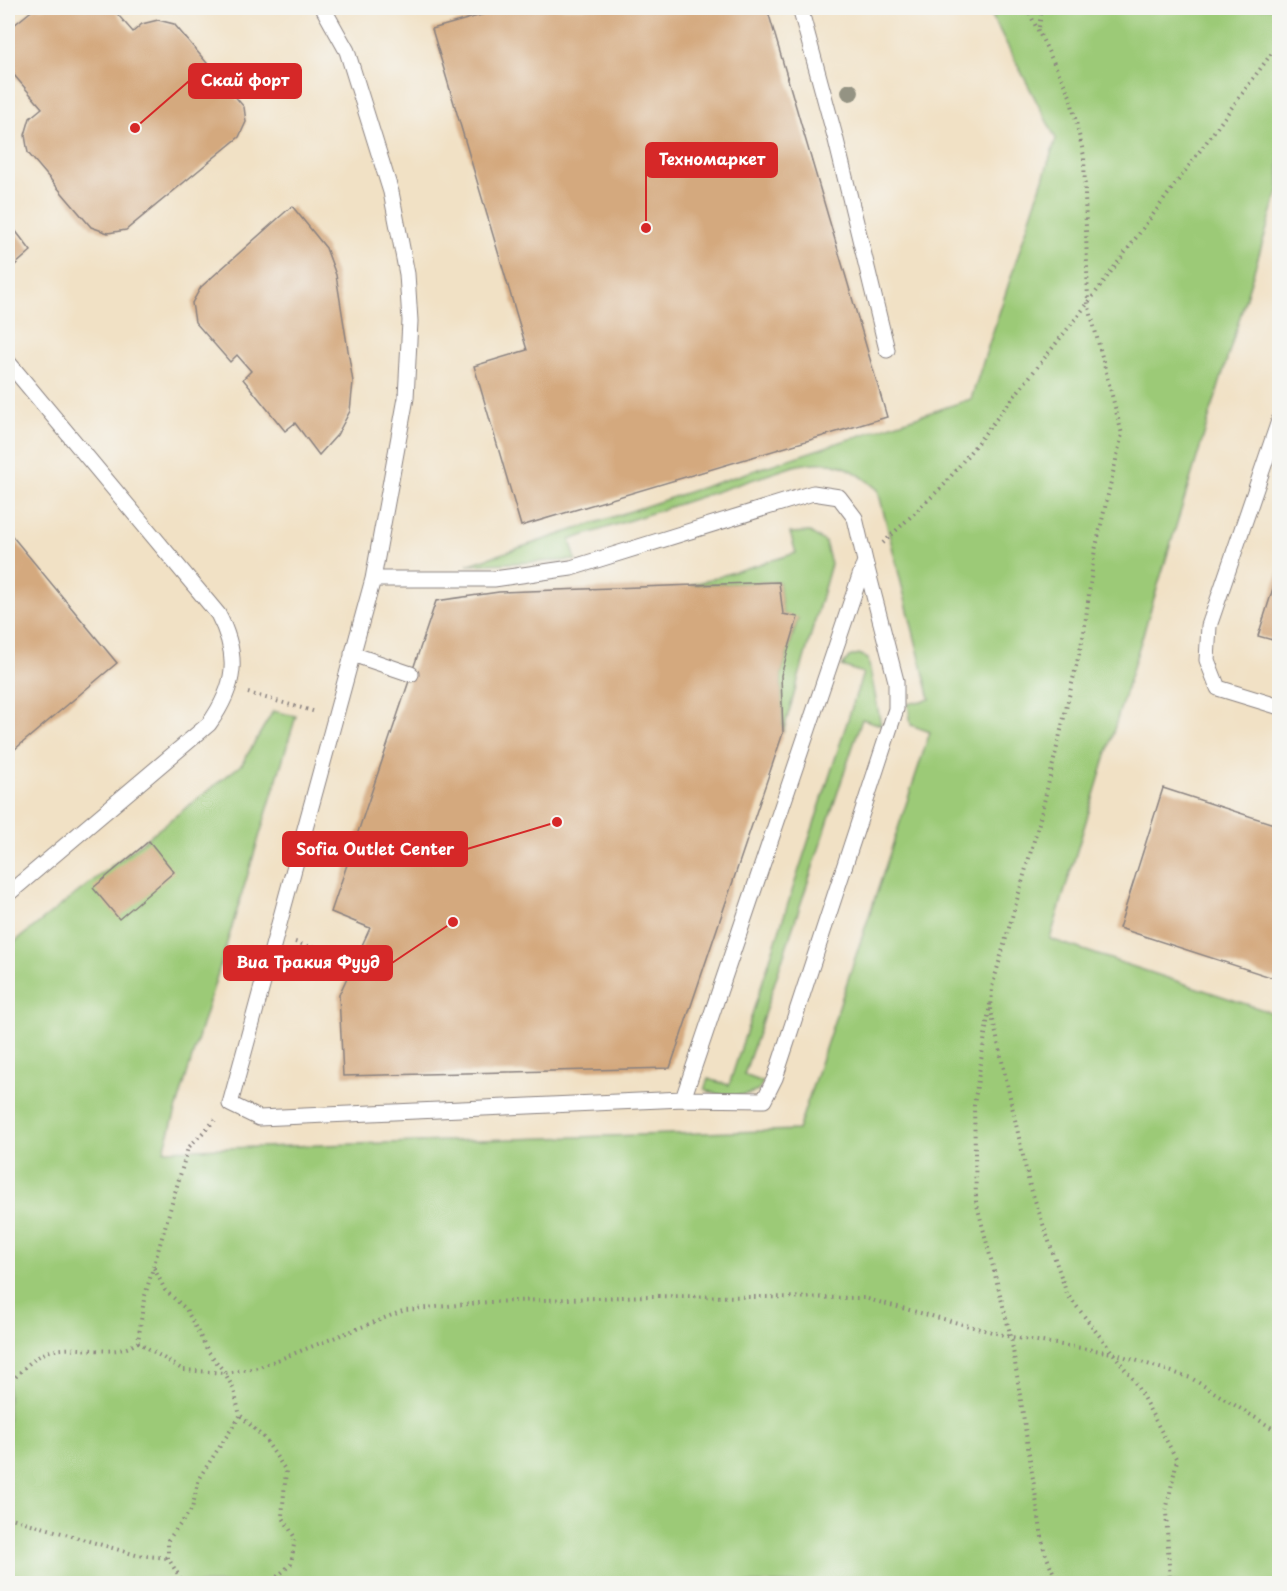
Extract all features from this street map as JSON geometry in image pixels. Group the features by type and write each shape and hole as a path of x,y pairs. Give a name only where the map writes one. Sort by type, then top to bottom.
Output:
{"lane":[{"path":"323,8 347,51 374,130 391,192 407,274 410,321 406,398 373,579 230,1104 259,1118 684,1100 764,1100 775,1078 896,709 896,681 855,518 839,497 813,493 571,568 494,579 373,579"},
{"path":"800,8 836,140 887,350"},
{"path":"8,362 218,614 226,630 234,668 222,706 209,724 8,894"},
{"path":"1280,418 1209,626 1207,660 1218,688 1280,707"},
{"path":"684,1100 865,561"},
{"path":"352,654 411,674"}],"path":[{"path":"1027,8 1039,28 1070,96 1084,156 1088,303 1122,434 1094,555 1081,645 1039,823 993,987 974,1105 976,1201 1011,1337 1044,1550 1058,1584"},
{"path":"1039,28 1042,8"},
{"path":"865,561 944,485 1088,303 1280,42"},
{"path":"272,700 306,709"},
{"path":"275,936 355,961"},
{"path":"993,987 992,1011 1029,1183 1067,1294 1133,1379 1177,1460 1166,1510 1170,1584"},
{"path":"8,1386 18,1372 49,1351 72,1348 129,1349 138,1342 144,1299 188,1148 230,1104"},
{"path":"154,1268 165,1290 186,1309 208,1351 225,1373 234,1390 240,1416 265,1439 286,1471 282,1516 295,1538 291,1564 269,1584"},
{"path":"138,1342 183,1370 225,1373 257,1368 405,1310 489,1302 650,1296 864,1298 1011,1337 1113,1353 1191,1378 1280,1433"},
{"path":"184,1584 168,1558 168,1540 192,1509 199,1478 240,1416"},
{"path":"8,1517 136,1555 168,1558"}],"green space":[{"path":"988,8 1279,8 1279,189 1050,939 1279,1015 1279,1583 8,1584 8,947 242,764 273,711 296,716 164,1150 798,1130 930,732 911,725 908,704 930,699 878,490 858,474 840,465 820,463 794,466 570,540 576,560 467,565 971,399 1056,139"},
{"path":"810,532 825,542 831,564 783,733 781,675 798,618 783,614 779,582 691,585 796,553 790,533"},
{"path":"859,654 868,659 881,725 862,719 744,1075 763,1082 758,1091 731,1096 717,1094 705,1089 708,1079 729,1085 863,673 842,666 849,657"}],"building":[{"path":"35,8 112,8 133,32 142,24 158,20 174,24 244,107 246,122 239,137 126,230 108,233 91,227 28,153 25,135 30,118 42,108 8,68 8,30"},
{"path":"506,8 767,8 887,417 521,526 474,366 527,350 432,29"},
{"path":"292,206 326,248 336,275 353,382 350,411 337,435 319,455 295,423 285,431 243,379 251,371 237,355 230,362 195,322 192,303 201,287"},
{"path":"8,221 31,251 8,271"},
{"path":"8,531 117,663 8,755"},
{"path":"1280,566 1280,642 1258,636"},
{"path":"779,582 783,614 798,617 781,675 783,733 670,1068 343,1076 339,995 370,928 331,912 436,601 499,592"},
{"path":"1163,788 1280,826 1280,980 1119,928"},
{"path":"149,841 174,872 119,919 93,888"}],"place":[{"name":"Скай форт","path":"135,128"},
{"name":"Техномаркет","path":"646,228"},
{"name":"Sofia Outlet Center","path":"557,822"},
{"name":"Виа Тракия Фууд","path":"453,922"}]}
